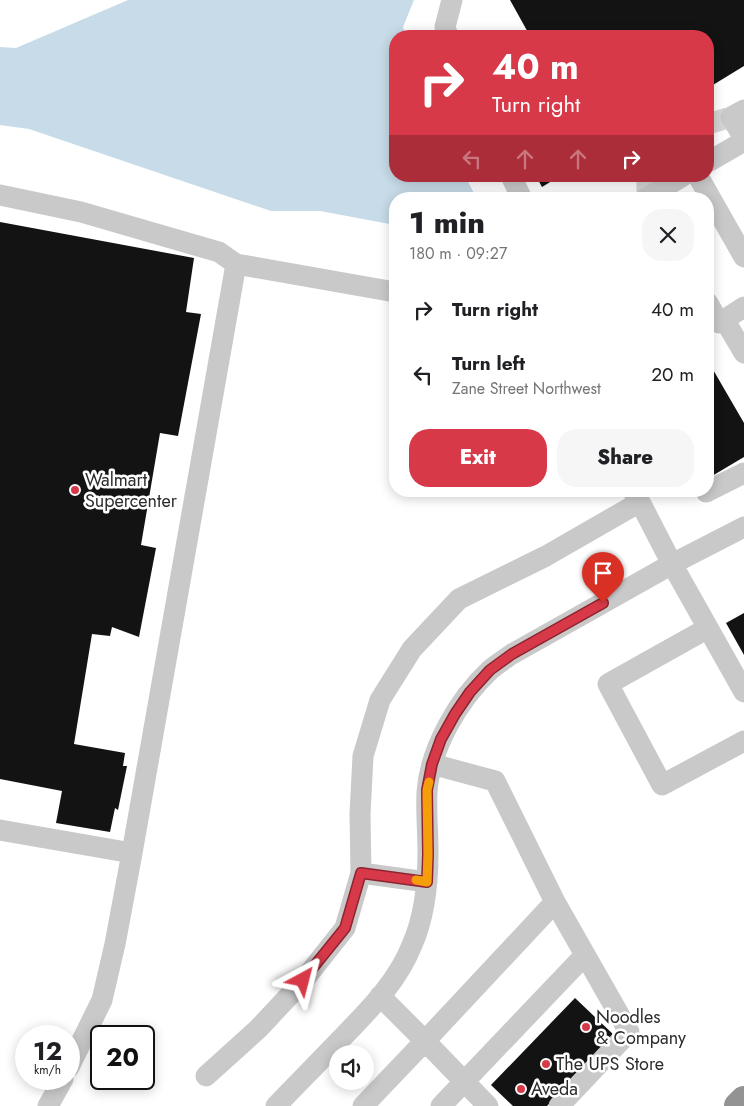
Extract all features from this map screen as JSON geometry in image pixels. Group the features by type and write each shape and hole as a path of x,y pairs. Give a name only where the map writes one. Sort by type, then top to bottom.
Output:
{"highway":[{"path":"738,1106 744,1100"}],"street":[{"path":"447,30 452,0"},
{"path":"714,158 744,139 731,117 744,110"},
{"path":"657,192 673,182"},
{"path":"0,195 81,212 220,252 236,264 389,291"},
{"path":"714,204 744,257"},
{"path":"80,1045 102,1000 116,935 236,264"},
{"path":"744,307 717,323 744,353"},
{"path":"714,488 744,473"},
{"path":"206,1076 258,1029 284,1002 345,928 361,873 360,814 363,756 380,700 412,648 459,599 546,556 636,497 744,692"},
{"path":"276,1106 359,1020 390,984 406,961 420,926 425,904 428,854 427,790 432,764 441,739 470,692 490,670 512,654 672,564 744,527"},
{"path":"708,628 608,684 662,785 744,740"},
{"path":"432,764 495,781 555,902 629,1032 559,1106"},
{"path":"0,830 132,853"},
{"path":"361,873 427,882"},
{"path":"363,1106 555,902"},
{"path":"441,1106 585,955"},
{"path":"380,996 488,1106"},
{"path":"48,1106 57,1090"}],"water":[{"path":"128,0 414,0 403,27 404,30 389,30 389,182 468,182 473,192 389,192 389,224 320,211 271,211 29,129 0,125 0,47 16,48"}],"building":[{"path":"510,0 744,0 744,66 714,84 714,30 527,30"},
{"path":"539,182 550,182 542,187"},
{"name":"Walmart Supercenter","path":"0,222 194,258 186,312 201,314 178,436 160,433 141,545 156,548 139,637 112,627 110,636 92,634 74,744 125,753 123,766 127,766 118,810 115,808 110,832 56,823 62,791 0,779"},
{"path":"714,371 744,423 744,457 714,475"},
{"path":"744,613 744,655 726,623"},
{"path":"575,998 615,1036 547,1106 513,1106 491,1085"}],"tunnel":[{"path":"714,122 731,117"},
{"path":"647,182 647,192"}],"slow traffic":[{"path":"416,880 427,882 427,790 429,782"}],"place":[{"name":"Walmart Supercenter","path":"75,490"},
{"name":"Noodles & Company","path":"586,1027"},
{"name":"The UPS Store","path":"546,1064"},
{"name":"Aveda","path":"521,1089"}],"route":[{"path":"303,980 345,928 361,873 427,882 427,790 432,764 441,739 470,692 490,670 512,654 603,603"}]}
